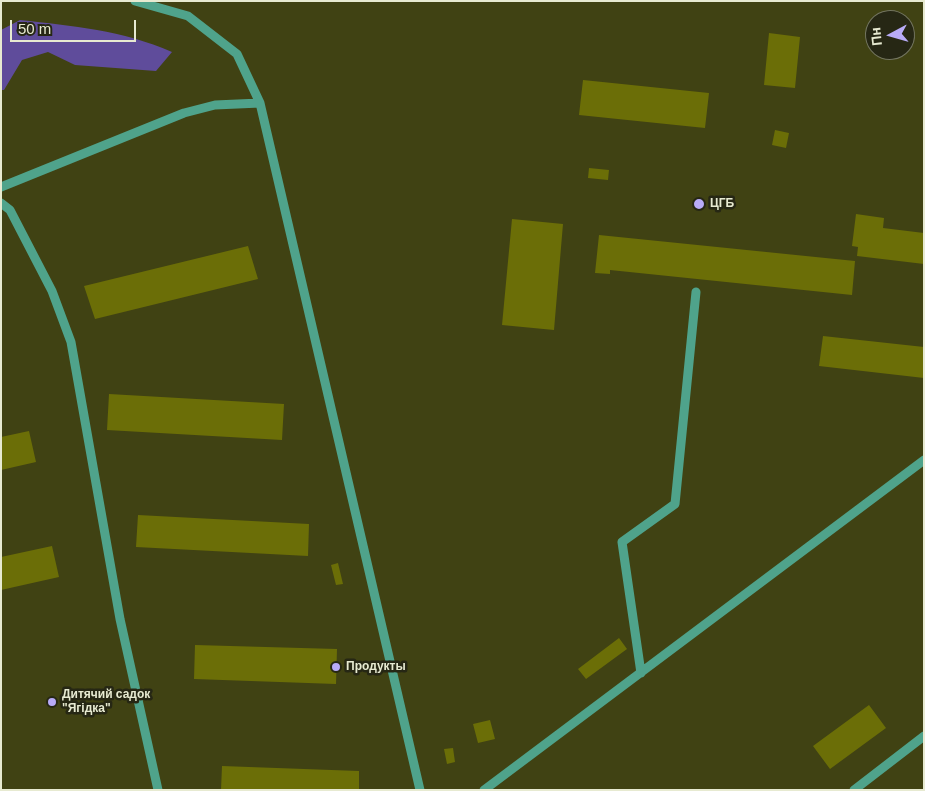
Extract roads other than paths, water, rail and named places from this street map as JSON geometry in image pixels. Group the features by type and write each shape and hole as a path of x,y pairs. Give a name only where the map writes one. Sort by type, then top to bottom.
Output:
{"street":[{"path":"135,1 188,16 237,54 260,103 420,790"},
{"path":"1,187 184,113 215,105 260,103"},
{"path":"1,203 10,210 52,291 71,342 120,618 158,790"},
{"path":"641,674 622,542 675,504 696,292"},
{"path":"484,790 924,460"},
{"path":"854,790 924,736"}],"place":[{"name":"ЦГБ","path":"699,204"},
{"name":"Продукты","path":"336,667"},
{"name":"Дитячий садок \"Ягідка\"","path":"52,702"}]}
